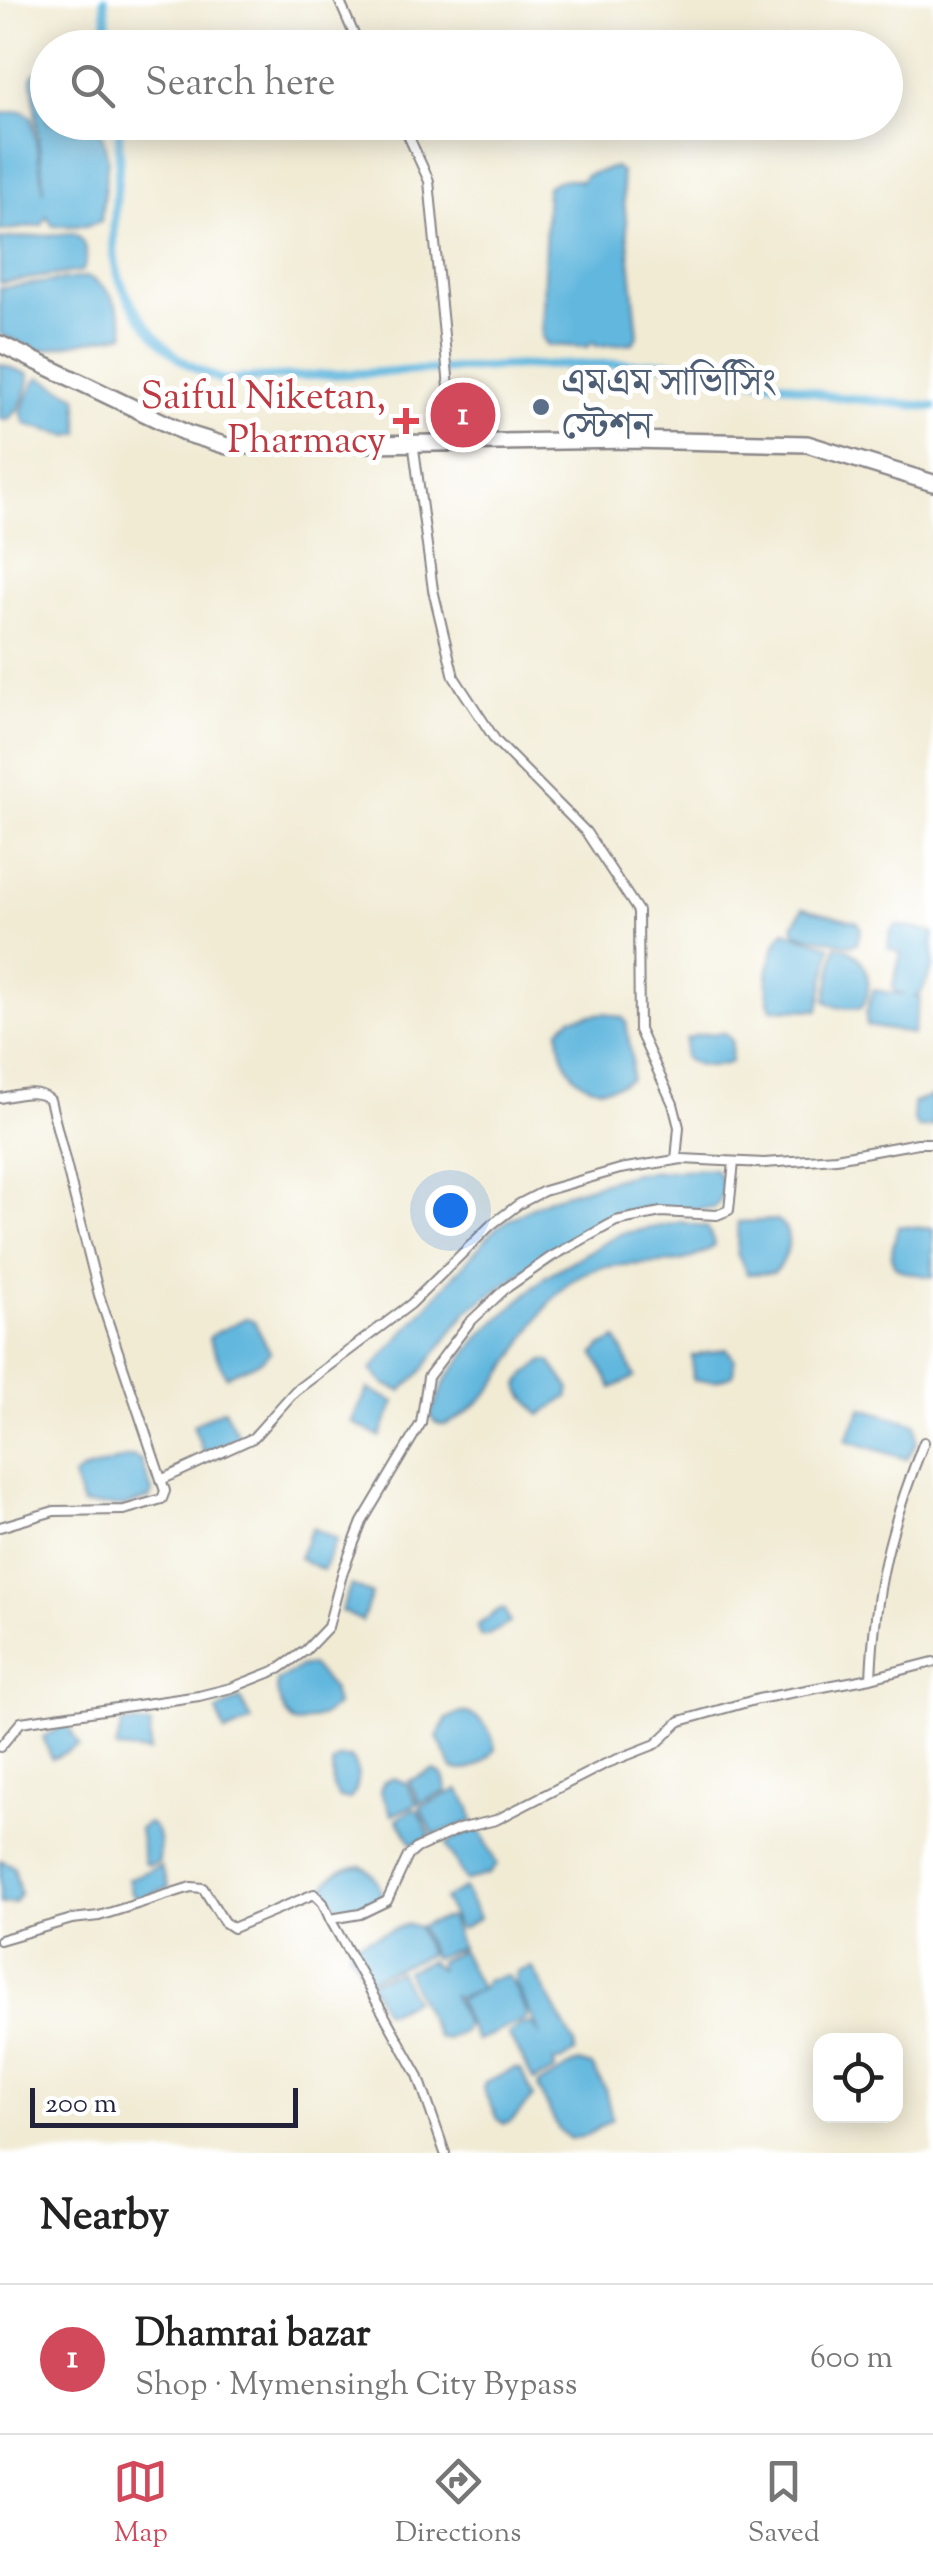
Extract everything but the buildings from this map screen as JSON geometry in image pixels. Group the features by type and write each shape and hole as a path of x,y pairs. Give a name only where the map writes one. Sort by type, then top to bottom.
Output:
{"highway":[{"path":"0,344 212,443 227,446 450,440 807,444 933,483"}],"street":[{"path":"339,0 352,30"},
{"path":"410,140 429,181 446,347 450,440"},
{"path":"413,442 433,590 454,677 496,742 586,832 638,910 639,1030 679,1127 676,1160"},
{"path":"0,1098 30,1093 42,1094 50,1100 98,1294 164,1497 124,1510 54,1512 0,1527"},
{"path":"160,1480 253,1438 295,1391 411,1304 491,1225 519,1204 577,1180 676,1160 836,1158 918,1143 933,1144"},
{"path":"0,1747 21,1722 232,1688 279,1669 306,1650 328,1627 342,1571 362,1522 421,1423 428,1377 468,1323 506,1288 550,1257 616,1220 661,1212 717,1215 729,1210 734,1162"},
{"path":"871,1678 882,1568 899,1505 924,1442"},
{"path":"330,1919 360,1914 387,1901 408,1856 417,1848 459,1829 496,1820 605,1764 656,1744 680,1720 758,1699 933,1662"},
{"path":"0,1940 72,1919 99,1916 191,1887 203,1888 230,1927 238,1928 314,1894 323,1903 418,2075 445,2153"}],"water":[{"path":"22,111 30,116 30,140 36,140 44,192 38,140 103,140 108,158 101,221 85,226 53,226 47,216 42,225 0,231 0,114"},
{"path":"615,167 621,172 638,335 633,343 547,345 542,337 547,187 563,180 580,182 586,175"},
{"path":"73,233 85,250 82,271 0,283 0,239"},
{"path":"86,277 102,285 113,300 125,334 37,351 0,334 0,288"},
{"path":"0,364 29,374 23,400 6,420 0,418"},
{"path":"40,377 77,396 80,433 69,436 25,424 21,411"},
{"path":"803,908 858,922 861,928 857,943 796,933 793,926"},
{"path":"896,925 933,932 933,967 920,995 914,996 920,998 913,1034 867,1026 873,990 905,995 893,986 901,953 888,948 890,932"},
{"path":"785,931 831,946 819,1010 772,1009 769,969 775,947"},
{"path":"836,946 855,954 866,970 868,989 861,1008 837,1007 826,1001"},
{"path":"605,1013 626,1022 632,1060 631,1079 602,1088 589,1086 570,1071 560,1045 559,1029 571,1018"},
{"path":"725,1033 732,1041 731,1062 706,1066 684,1057 686,1039"},
{"path":"933,1096 933,1126 918,1128 913,1103"},
{"path":"713,1168 723,1188 714,1208 616,1213 468,1310 420,1374 401,1391 386,1385 371,1370 496,1228 526,1210 551,1198 634,1173"},
{"path":"777,1220 788,1239 783,1261 773,1273 747,1274 737,1253 738,1222"},
{"path":"681,1222 707,1227 715,1245 682,1260 604,1267 570,1282 553,1299 484,1397 445,1425 436,1423 430,1415 447,1378 481,1335 546,1276 620,1234"},
{"path":"898,1226 933,1229 933,1277 894,1265 892,1252"},
{"path":"246,1318 254,1322 270,1352 261,1361 226,1376 209,1339"},
{"path":"617,1339 635,1377 612,1388 594,1354"},
{"path":"727,1349 734,1359 733,1375 715,1381 693,1380 692,1356"},
{"path":"550,1361 570,1389 568,1397 540,1415 519,1385 526,1374"},
{"path":"368,1389 395,1402 380,1437 352,1422"},
{"path":"862,1408 916,1424 917,1442 907,1459 846,1440"},
{"path":"224,1409 239,1437 204,1453 193,1425"},
{"path":"132,1456 141,1460 152,1492 150,1498 124,1506 83,1505 73,1477"},
{"path":"312,1528 337,1539 323,1570 299,1558"},
{"path":"351,1585 372,1594 362,1621 341,1611"},
{"path":"500,1609 505,1610 510,1623 481,1636 477,1626"},
{"path":"311,1665 332,1688 336,1705 323,1716 297,1724 282,1706 277,1682 300,1667"},
{"path":"240,1699 252,1721 225,1733 217,1711"},
{"path":"461,1712 484,1724 495,1749 487,1759 466,1770 453,1769 437,1737 447,1719"},
{"path":"122,1723 151,1725 149,1752 116,1749"},
{"path":"67,1724 79,1746 52,1759 43,1737"},
{"path":"339,1758 350,1758 357,1773 356,1789 350,1799 339,1798 333,1787 332,1764"},
{"path":"434,1770 443,1776 447,1791 420,1803 409,1781"},
{"path":"394,1778 407,1784 417,1804 392,1815 380,1790 384,1782"},
{"path":"458,1789 470,1807 473,1821 434,1835 420,1807"},
{"path":"413,1809 419,1811 430,1836 413,1845 397,1819"},
{"path":"148,1823 156,1830 160,1846 159,1862 149,1865 144,1863 139,1829"},
{"path":"476,1830 483,1835 497,1865 489,1874 466,1881 446,1845"},
{"path":"0,1860 14,1866 20,1894 14,1903 0,1904"},
{"path":"160,1866 169,1887 139,1899 131,1892 128,1879"},
{"path":"362,1866 376,1880 382,1899 365,1910 340,1912 325,1889 327,1883 339,1872"},
{"path":"464,1888 479,1918 462,1929 444,1899"},
{"path":"451,1918 461,1948 433,1958 420,1926"},
{"path":"408,1924 418,1927 429,1955 366,1980 349,1951 351,1945"},
{"path":"461,1951 479,1986 477,1991 485,1981 508,1975 527,2012 526,2019 476,2041 458,2001 475,1991 453,1996 466,2025 463,2032 446,2039 437,2037 406,1971 429,1961 439,1969 439,1961"},
{"path":"532,1967 575,2044 575,2053 561,2062 554,2061 555,2070 534,2081 508,2034 520,2025 532,2023 541,2036 515,1982 517,1972"},
{"path":"399,1971 414,2000 384,2011 369,1982"},
{"path":"578,2062 592,2066 605,2089 612,2119 589,2134 570,2139 559,2130 538,2088"},
{"path":"514,2069 521,2070 533,2097 511,2122 504,2124 497,2119 483,2089 485,2083"}],"waterway":[{"path":"104,0 108,30"},
{"path":"119,140 114,255 123,286 142,319 167,347 193,367 222,380 668,363 786,384 828,396 933,407"}],"place":[{"name":"এমএম সাভ‌িসি‌িং স্ট‌েশন","path":"541,407"},
{"name":"Dhamrai bazar","path":"463,415"},
{"name":"Saiful Niketan, Pharmacy","path":"406,421"}]}
